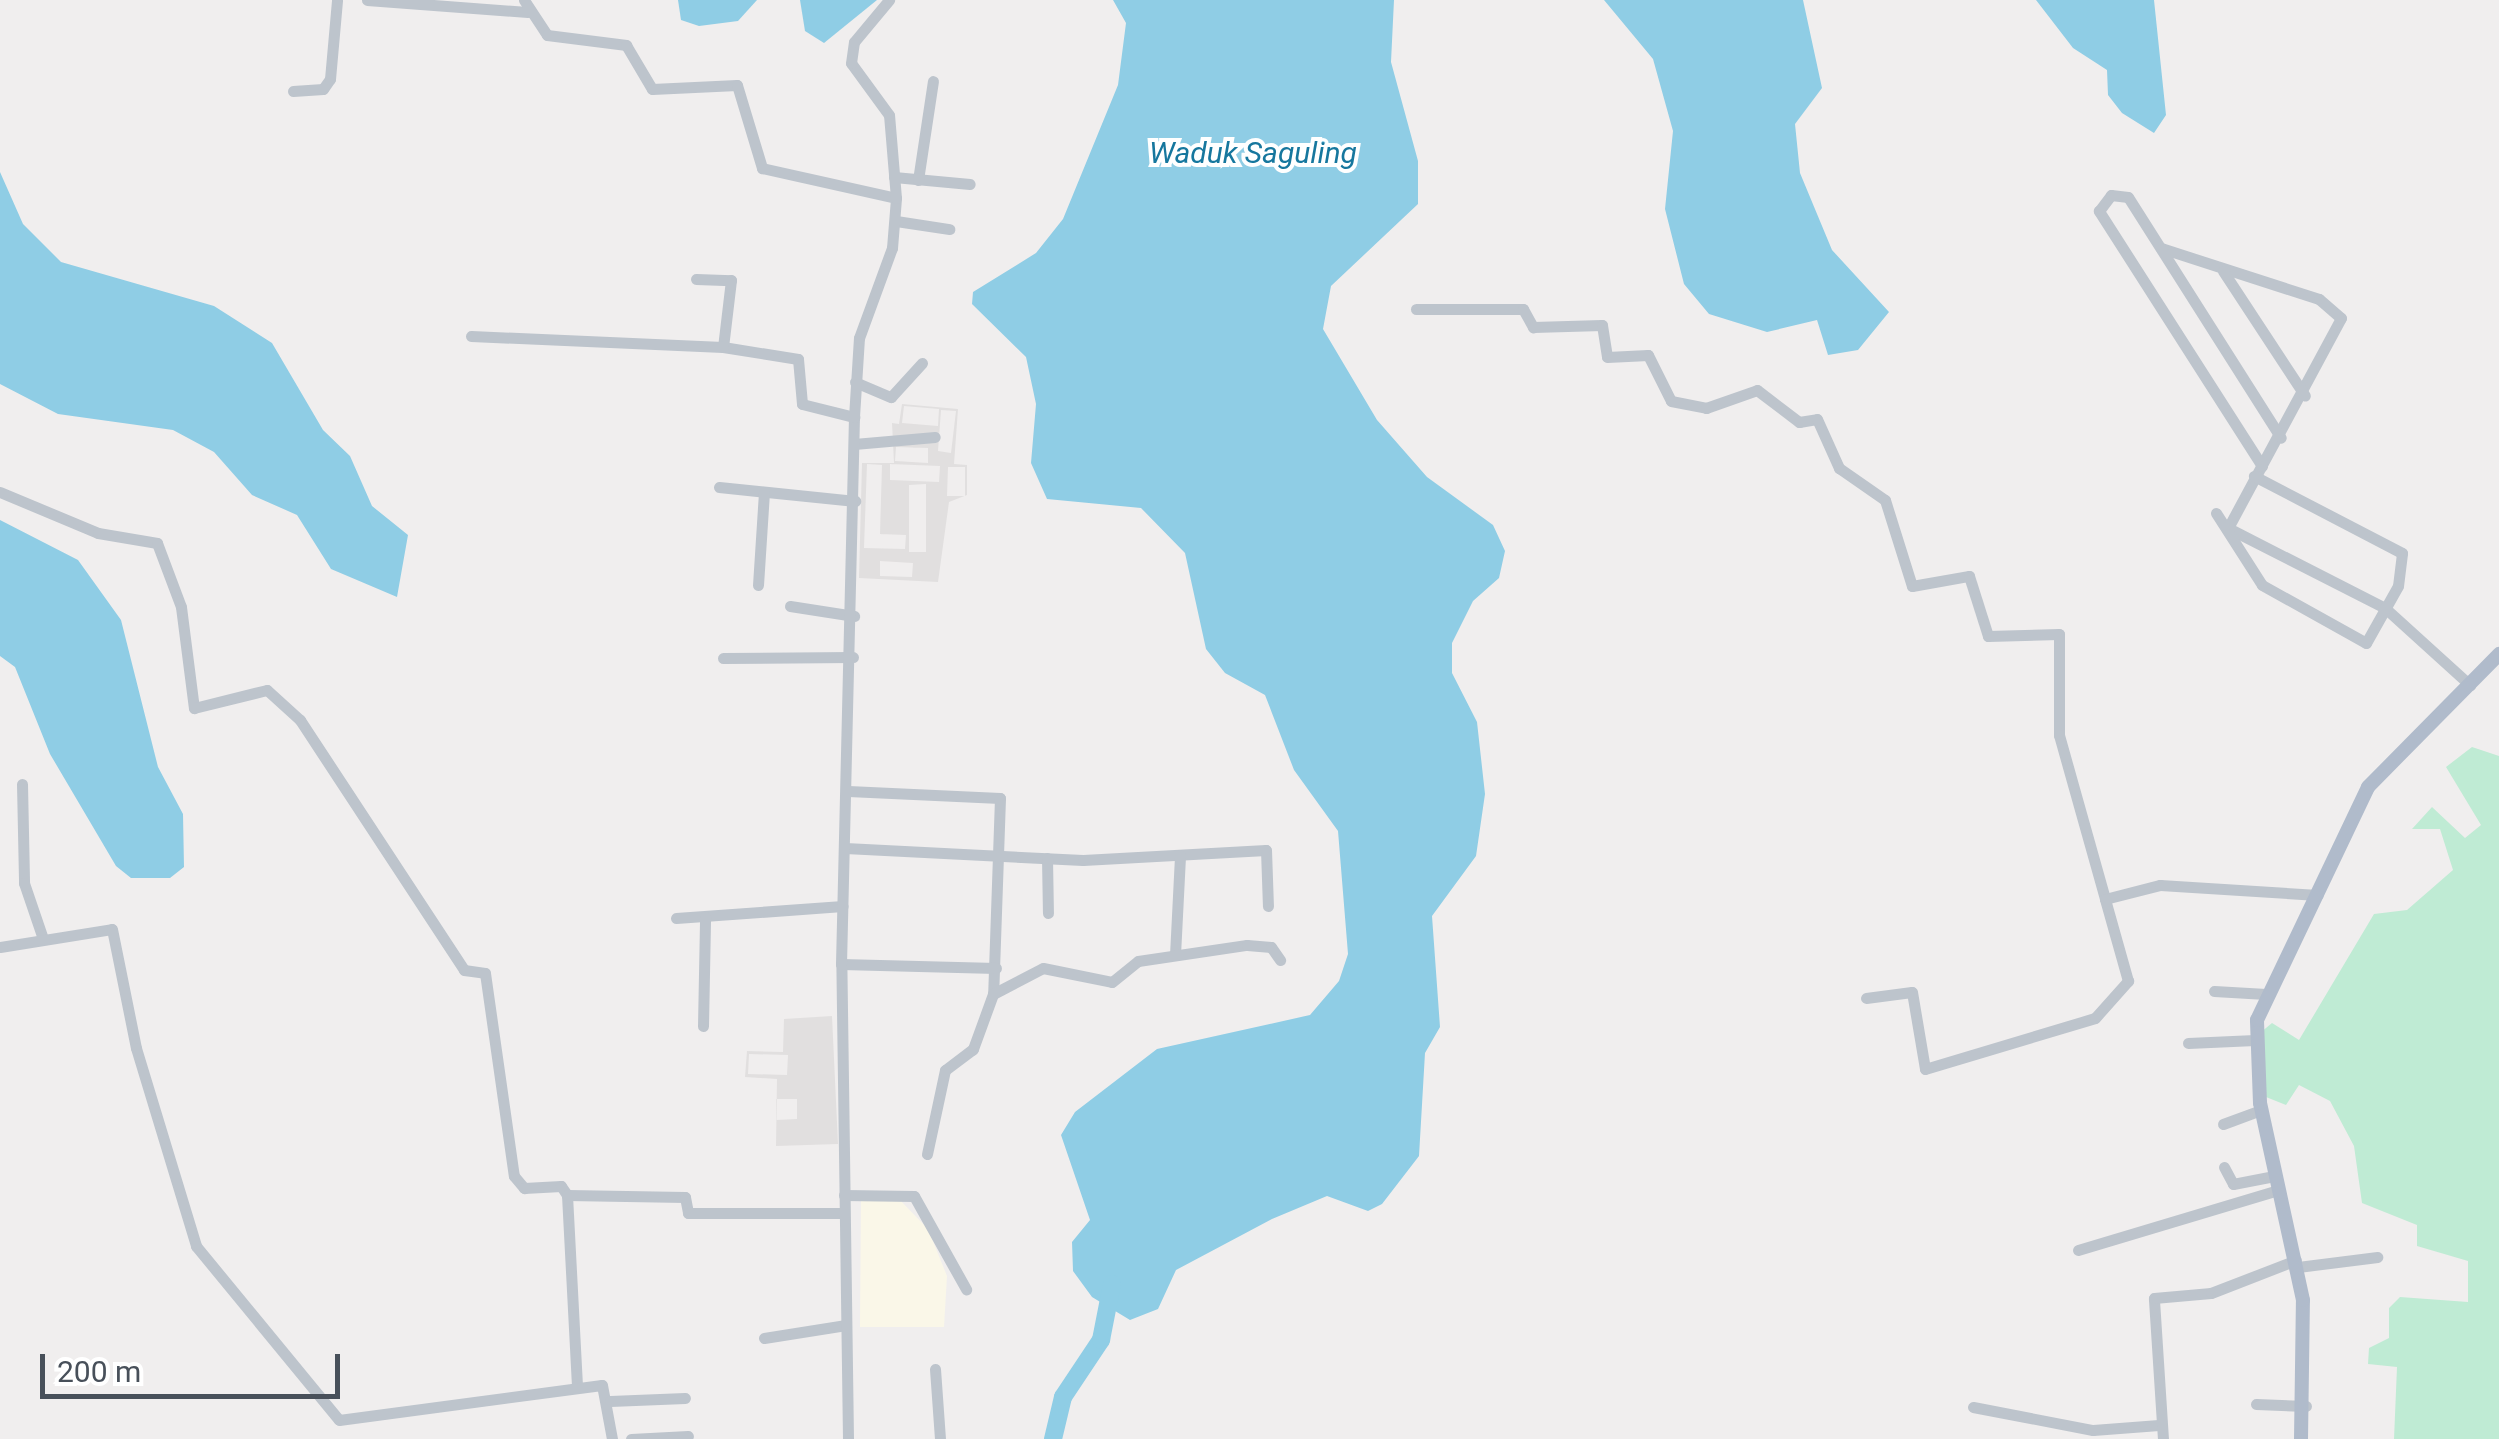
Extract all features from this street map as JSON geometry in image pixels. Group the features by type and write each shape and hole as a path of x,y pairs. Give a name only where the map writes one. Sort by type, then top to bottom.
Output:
{"main road":[{"path":"2301,1439 2306,1406 2297,1263 2262,1110 2255,1040 2266,994 2368,787 2499,654"}],"street":[{"path":"293,91 323,89 330,79 337,0"},
{"path":"366,0 526,6 547,35 626,45 652,89 737,86 762,168 896,198"},
{"path":"848,1439 841,964 854,616 855,382 858,338 896,221 889,115 851,62 854,42 889,0"},
{"path":"918,180 933,81"},
{"path":"894,177 970,184"},
{"path":"2216,513 2262,585 2359,643 2385,608 2402,553 2258,471 2099,211 2110,195 2128,196 2281,438"},
{"path":"896,221 949,229"},
{"path":"2161,248 2319,298 2341,318 2305,396 2228,528"},
{"path":"2223,270 2305,396"},
{"path":"696,279 731,280 723,347"},
{"path":"1416,310 1524,309 1533,327 1602,325 1607,357 1648,355 1672,401 1706,408 1757,390 1799,422 1817,420 1839,468 1885,500 1912,586 1970,576 1988,636 2059,634 2059,735 2128,981 2095,1018 1926,1068 1912,992 1866,998"},
{"path":"471,336 723,347 798,359 802,404 854,417"},
{"path":"855,382 891,397 922,363"},
{"path":"854,444 935,437"},
{"path":"719,487 855,501"},
{"path":"0,492 98,533 157,544 180,606 195,709 264,688 300,720 453,956 464,970 486,973 514,1176 524,1188 561,1186 567,1196 577,1386"},
{"path":"758,585 764,492"},
{"path":"2228,528 2385,608 2470,685"},
{"path":"790,606 854,616"},
{"path":"723,658 852,657"},
{"path":"22,784 24,882 42,936"},
{"path":"848,791 998,796 993,994 973,1050 946,1070 928,1154"},
{"path":"845,848 1047,858 1268,851 1268,906"},
{"path":"1174,954 1180,856"},
{"path":"1047,858 1048,913"},
{"path":"2105,900 2160,885 2318,895"},
{"path":"676,918 843,906"},
{"path":"704,1026 706,917"},
{"path":"0,947 42,936 112,929 132,1032 196,1246 339,1420 418,1416 577,1386 602,1385 610,1401 612,1439"},
{"path":"993,994 1042,968 1112,982 1138,961 1174,954 1267,946 1280,960"},
{"path":"841,964 996,968"},
{"path":"2214,991 2266,994"},
{"path":"2188,1043 2255,1040"},
{"path":"2223,1124 2262,1110"},
{"path":"2224,1166 2233,1184 2276,1183"},
{"path":"2078,1250 2209,1216 2222,1199 2276,1183"},
{"path":"844,1195 914,1196 966,1288"},
{"path":"567,1196 685,1197 688,1212 706,1214 844,1213"},
{"path":"2164,1214 2166,1228"},
{"path":"2163,1439 2159,1425 2154,1298 2211,1294 2297,1263 2377,1257"},
{"path":"764,1338 846,1325"},
{"path":"935,1368 940,1439"},
{"path":"610,1401 684,1398"},
{"path":"2256,1404 2306,1406"},
{"path":"1973,1407 2093,1430 2159,1425"},
{"path":"631,1439 688,1436"}],"shaded area":[{"path":"902,404 958,409 954,464 967,465 967,495 965,467 948,467 947,496 964,496 949,502 938,582 859,578 862,463 894,463 892,423 899,424","holes":["904,406 939,409 938,426 902,423","941,410 956,411 951,453 938,451","896,447 928,448 928,463 895,461","867,464 882,465 880,534 906,535 905,549 864,548","890,464 940,466 939,482 890,480","926,484 926,552 909,552 909,485","880,561 913,563 912,577 880,576"]},
{"path":"832,1016 838,1144 776,1146 776,1120 797,1119 797,1099 777,1099 777,1079 745,1077 747,1051 783,1052 784,1019","holes":["749,1054 788,1055 787,1075 748,1074"]},
{"path":"896,1196 928,1229 947,1276 944,1327 860,1327 861,1198"}],"green space":[{"path":"2472,747 2499,756 2499,1439 2394,1439 2397,1367 2368,1364 2369,1348 2389,1338 2389,1308 2400,1297 2468,1302 2468,1261 2417,1246 2417,1225 2362,1203 2354,1146 2330,1101 2299,1085 2286,1105 2266,1097 2260,1033 2272,1023 2299,1040 2374,914 2407,910 2453,870 2440,829 2412,829 2432,807 2465,838 2481,825 2446,767"}],"water":[{"path":"678,0 757,0 738,21 699,26 681,20"},
{"path":"800,0 877,0 824,43 805,31"},
{"name":"Waduk Saguling","path":"1113,0 1394,0 1391,62 1418,161 1418,204 1331,286 1323,329 1377,420 1427,477 1493,525 1505,551 1499,578 1473,601 1452,643 1452,673 1477,722 1485,794 1476,856 1432,916 1440,1027 1425,1053 1419,1156 1382,1204 1368,1211 1327,1196 1272,1219 1176,1270 1158,1309 1130,1320 1092,1297 1073,1271 1072,1242 1090,1220 1061,1135 1075,1112 1157,1049 1310,1015 1339,981 1348,954 1338,831 1294,770 1265,695 1225,673 1206,649 1185,553 1141,508 1047,499 1031,463 1036,404 1026,357 972,304 973,292 1036,253 1063,219 1118,85 1126,23"},
{"path":"1604,0 1803,0 1822,88 1795,124 1800,173 1832,250 1889,312 1858,350 1828,355 1817,320 1767,332 1709,314 1684,284 1665,209 1673,131 1653,59"},
{"path":"2036,0 2154,0 2166,115 2154,133 2122,113 2108,95 2107,70 2073,48"},
{"path":"0,172 23,224 61,262 214,306 272,343 323,430 350,456 372,506 408,535 397,597 331,569 297,515 252,495 214,452 173,430 58,414 0,384"},
{"path":"0,520 78,560 121,620 158,767 183,814 184,867 170,878 131,878 116,866 50,754 15,667 0,656"}],"waterway":[{"path":"1053,1439 1063,1397 1101,1340 1112,1284"}]}
